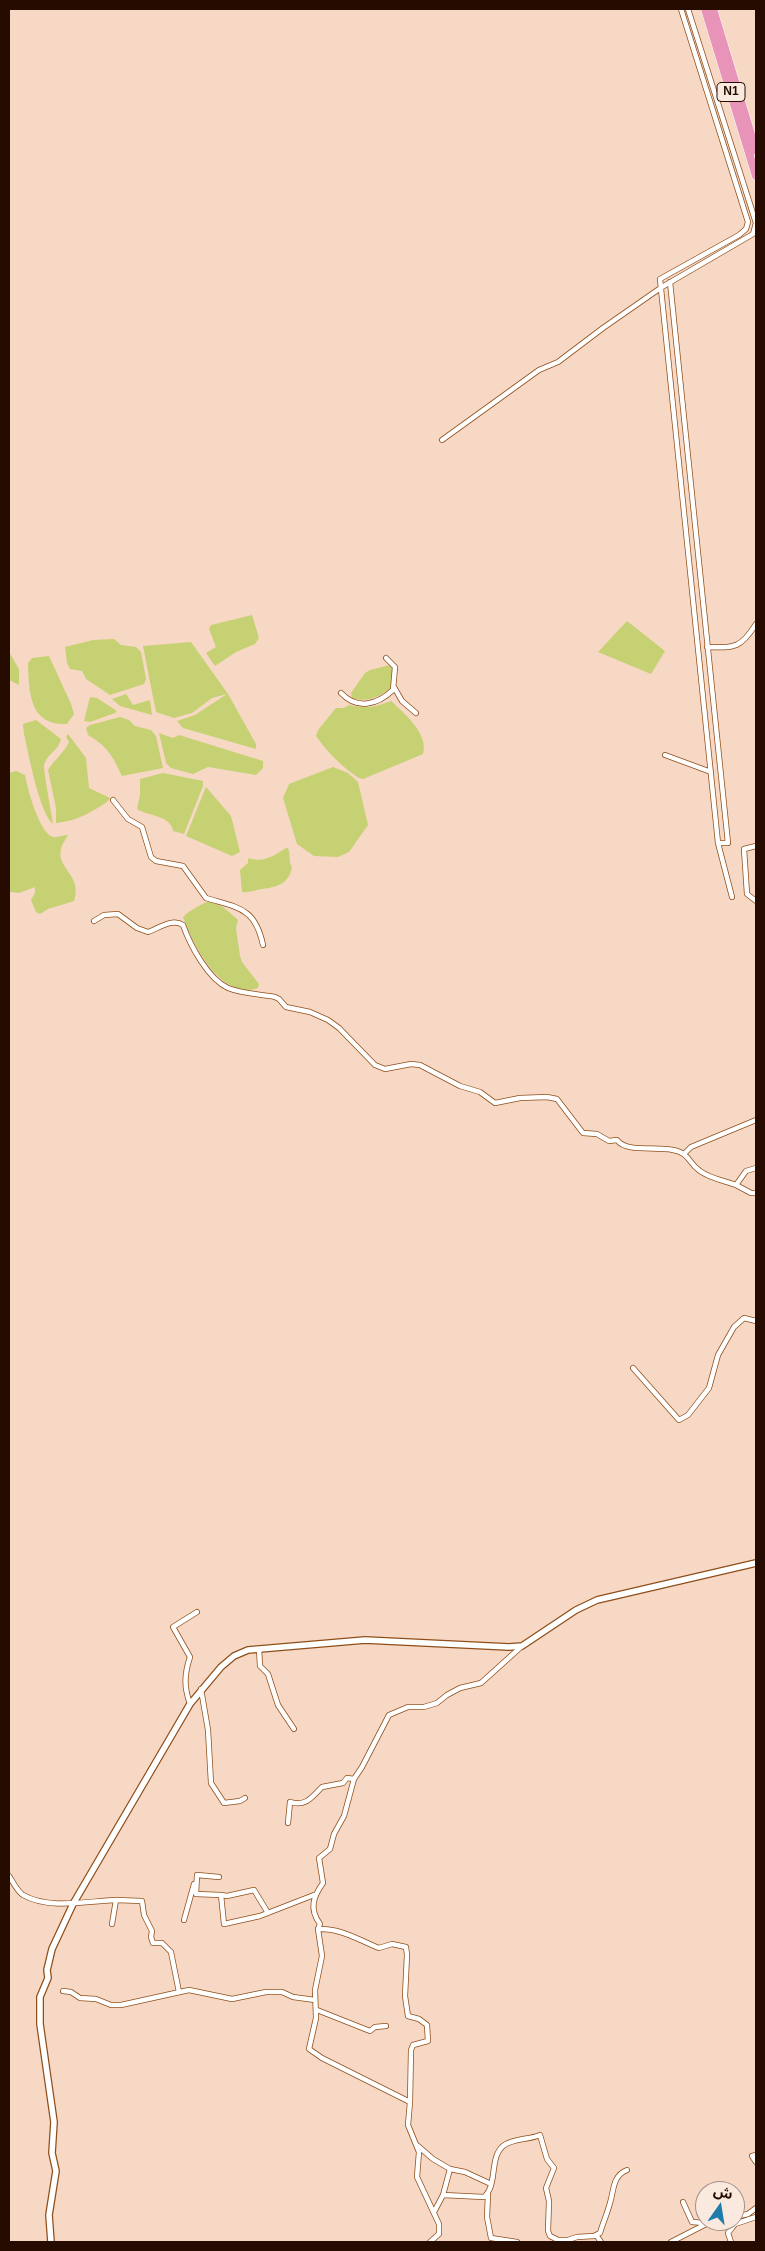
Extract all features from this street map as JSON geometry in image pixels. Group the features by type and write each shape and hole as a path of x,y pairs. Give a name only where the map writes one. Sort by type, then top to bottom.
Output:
{"highway":[{"name":"N1","path":"705,9 756,176"},
{"name":"N1","path":"715,11 756,151"}],"street":[{"path":"680,9 748,222 746,229 740,235 660,279 718,843 732,897"},
{"path":"442,440 540,370 558,362 662,287 753,234 756,223 688,9"},
{"path":"670,282 728,843 718,843"},
{"path":"707,647 728,647 745,641 756,624"},
{"path":"386,658 395,667 394,687 402,701 416,713"},
{"path":"341,693 349,701 358,704 368,704 388,695 394,687"},
{"path":"665,755 711,772"},
{"path":"113,800 128,819 142,827 151,857 183,866 189,872 191,880 206,898 233,905 250,913 258,927 263,945"},
{"path":"756,846 744,849 748,894 756,901"},
{"path":"94,921 102,915 118,914 137,928 148,932 167,924 179,922 184,925 189,942 209,972 226,987 275,997 286,1007 304,1010 328,1020 339,1028 375,1065 385,1069 410,1064 420,1065 460,1086 480,1092 495,1103 520,1098 547,1097 557,1099 583,1133 598,1134 610,1141 617,1140 621,1146 629,1148 659,1147 676,1150 690,1157 698,1170 705,1174 751,1193 756,1193"},
{"path":"684,1154 691,1147 721,1136 749,1121 756,1120"},
{"path":"736,1186 746,1171 756,1168"},
{"path":"632,1368 679,1420 688,1415 709,1388 718,1355 734,1328 744,1318 756,1321"},
{"path":"221,1895 224,1924 250,1919 314,1895 323,1883 319,1858 330,1849 334,1834 344,1816 354,1779 389,1715 408,1708 424,1707 437,1703 460,1688 481,1683 522,1646 576,1610 597,1600 756,1563"},
{"path":"190,1704 186,1692 184,1674 190,1657 173,1627 197,1612"},
{"path":"51,2242 49,2215 56,2171 52,2153 54,2122 40,2024 40,1997 48,1978 47,1970 52,1949 73,1904 190,1704 201,1689 234,1656 248,1650 303,1647 365,1640 522,1646"},
{"path":"259,1649 260,1666 268,1674 278,1705 294,1729"},
{"path":"201,1689 208,1730 211,1783 224,1803 240,1801 245,1798"},
{"path":"288,1823 290,1802 304,1804 313,1799 322,1787 343,1783 347,1778 354,1779"},
{"path":"196,1877 197,1875 219,1876"},
{"path":"9,1876 24,1895 57,1904 64,1902 73,1904 116,1900 142,1901 144,1915 152,1931 153,1943 162,1943 171,1952 179,1992"},
{"path":"196,1877 196,1894 227,1896 254,1890 268,1913"},
{"path":"184,1920 196,1877"},
{"path":"314,1895 314,1913 320,1924 318,1929 322,1956 315,2000 317,2010 309,2049 322,2058 410,2102"},
{"path":"112,1924 116,1900"},
{"path":"318,1929 328,1928 356,1937 379,1948 392,1944 406,1947 405,1996 408,2016 406,2023"},
{"path":"63,1991 71,1992 80,1998 96,1999 110,2005 121,2005 189,1990 232,1999 266,1992 282,1992 315,2000"},
{"path":"317,2010 370,2031 374,2027 386,2026"},
{"path":"408,2016 419,2019 427,2025 429,2035 428,2041 413,2045 411,2050 408,2125 419,2152 416,2177 434,2212 440,2230 430,2242"},
{"path":"517,2242 491,2238 487,2218 488,2194 499,2152 503,2146 540,2134 547,2159 554,2168 546,2188 549,2201 548,2231 550,2236 558,2240 566,2241 600,2234 604,2216 611,2203 615,2182 619,2175 627,2170"},
{"path":"417,2145 433,2160 450,2169 465,2172 491,2184"},
{"path":"756,2155 752,2156 756,2162"},
{"path":"434,2212 443,2195 450,2169"},
{"path":"443,2195 477,2198 488,2194"},
{"path":"683,2202 692,2222 695,2223"},
{"path":"745,2215 756,2208"},
{"path":"671,2242 695,2230"},
{"path":"596,2236 601,2242"}],"green space":[{"path":"252,615 259,638 255,644 236,652 215,666 206,653 216,647 209,629 211,625"},
{"path":"627,621 665,651 651,674 598,652"},
{"path":"114,639 121,645 136,647 141,652 146,679 144,684 110,695 86,679 82,671 70,669 67,663 65,647 93,640"},
{"path":"191,642 228,694 256,744 256,749 183,728 177,721 195,715 227,694 212,698 192,713 174,718 156,712 143,646"},
{"path":"9,652 19,669 19,685 9,680"},
{"path":"49,656 74,714 67,724 54,723 45,719 38,713 31,696 28,663 32,658"},
{"path":"390,665 393,667 391,688 373,698 363,700 352,698 351,693 365,673"},
{"path":"126,694 133,705 150,700 152,715 120,706 112,699"},
{"path":"90,697 97,698 117,711 90,722 84,721"},
{"path":"391,701 414,724 419,732 424,746 423,754 363,779 359,778 325,748 316,736 318,730 336,708 344,708 349,705 371,707"},
{"path":"120,717 129,720 135,726 151,730 156,736 163,768 122,776 109,752 88,735 86,728 90,725"},
{"path":"36,720 61,739 44,765 53,824 43,808 39,796 24,734 23,724"},
{"path":"159,733 173,738 179,735 263,761 263,768 256,775 208,767 193,774 171,768 166,763"},
{"path":"68,734 86,758 89,788 110,798 95,810 83,816 56,823 56,808 48,770 67,746 69,742 66,737"},
{"path":"333,767 348,773 358,782 368,825 349,852 338,857 314,856 297,844 283,798 289,784"},
{"path":"16,771 25,775 34,809 48,834 53,837 68,835 60,856 75,885 74,901 48,909 40,914 36,912 31,900 35,893 35,887 19,893 9,892 9,773"},
{"path":"163,773 203,781 203,786 184,834 173,831 168,822 163,819 137,809 140,795 140,779"},
{"path":"206,787 231,816 240,852 232,856 186,836"},
{"path":"286,848 289,851 292,867 288,877 282,884 250,892 242,892 240,870 248,863 248,858 264,859"},
{"path":"209,901 223,907 238,920 236,928 240,956 242,962 259,984 258,988 245,990 232,986 221,979 210,968 201,955 183,917"}]}
